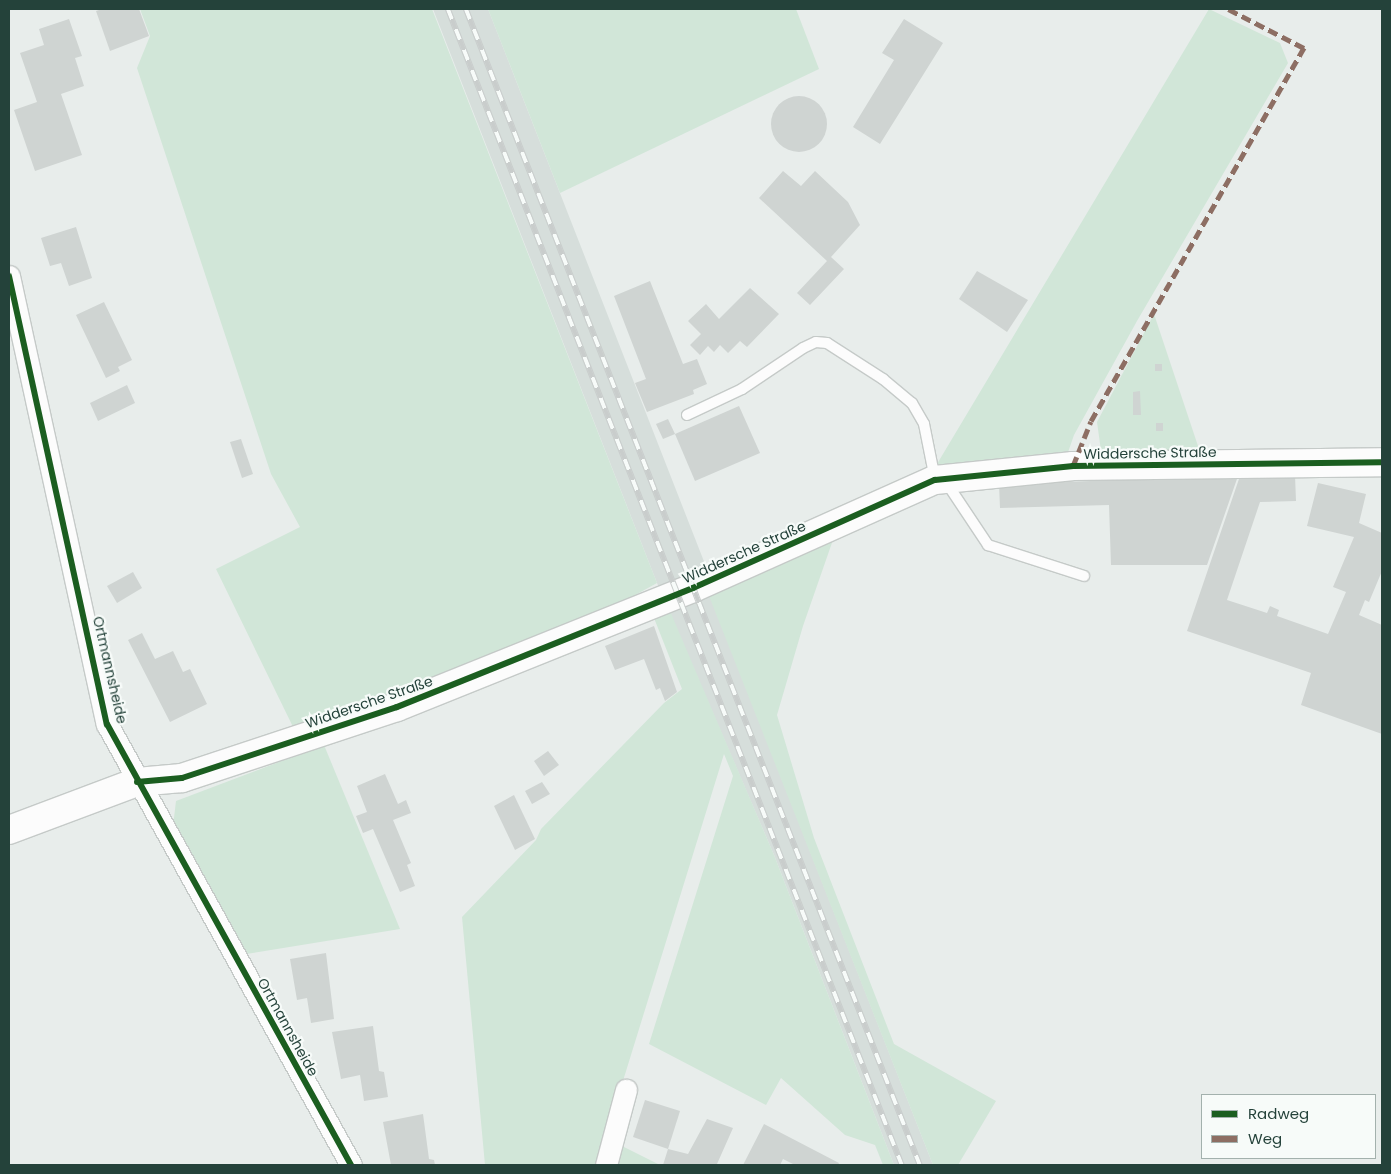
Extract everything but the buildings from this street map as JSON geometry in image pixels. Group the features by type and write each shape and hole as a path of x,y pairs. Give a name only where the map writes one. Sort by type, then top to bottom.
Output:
{"street":[{"name":"Ortmannsheide","path":"9,276 107,724 137,782 351,1165"},
{"name":"Widdersche Straße","path":"9,830 137,782 182,778 397,707 693,588 939,479 1073,466 1382,462"},
{"path":"606,1165 626,1090"}],"lane":[{"path":"687,415 742,389 810,345 827,343 883,379 912,403 924,424 939,479 988,545 1084,576"}],"shaded area":[{"path":"433,9 488,9 716,593 710,596 933,1165 894,1165 774,855 657,583"}],"green space":[{"path":"140,9 432,9 657,583 581,625 295,731 216,569 300,527 271,474 137,68 150,36"},
{"path":"488,9 796,9 819,69 560,193"},
{"path":"1209,9 1280,43 1288,63 1137,321 1074,435 1065,461 934,469"},
{"path":"1154,314 1200,452 1102,458 1097,422"},
{"path":"834,537 803,626 777,715 814,838 894,1044 996,1101 958,1165 933,1165 709,596"},
{"path":"670,611 774,855 894,1165 883,1165 875,1145 845,1135 781,1078 766,1105 649,1044 733,776 724,754 597,1165 485,1165 462,917 536,840 541,829 664,703 682,689 654,618"},
{"path":"324,745 400,929 246,954 173,826 176,801"},
{"path":"618,1144 660,1165 613,1165"}],"railway":[{"path":"448,9 902,1165"},
{"path":"466,9 920,1165"}],"marked path":[{"path":"1073,466 1091,421 1304,48 1228,9"}],"cycle path":[{"path":"9,276 107,724 351,1165"},
{"path":"137,782 182,778 397,707 693,588 935,480 1073,466 1382,462"}]}
